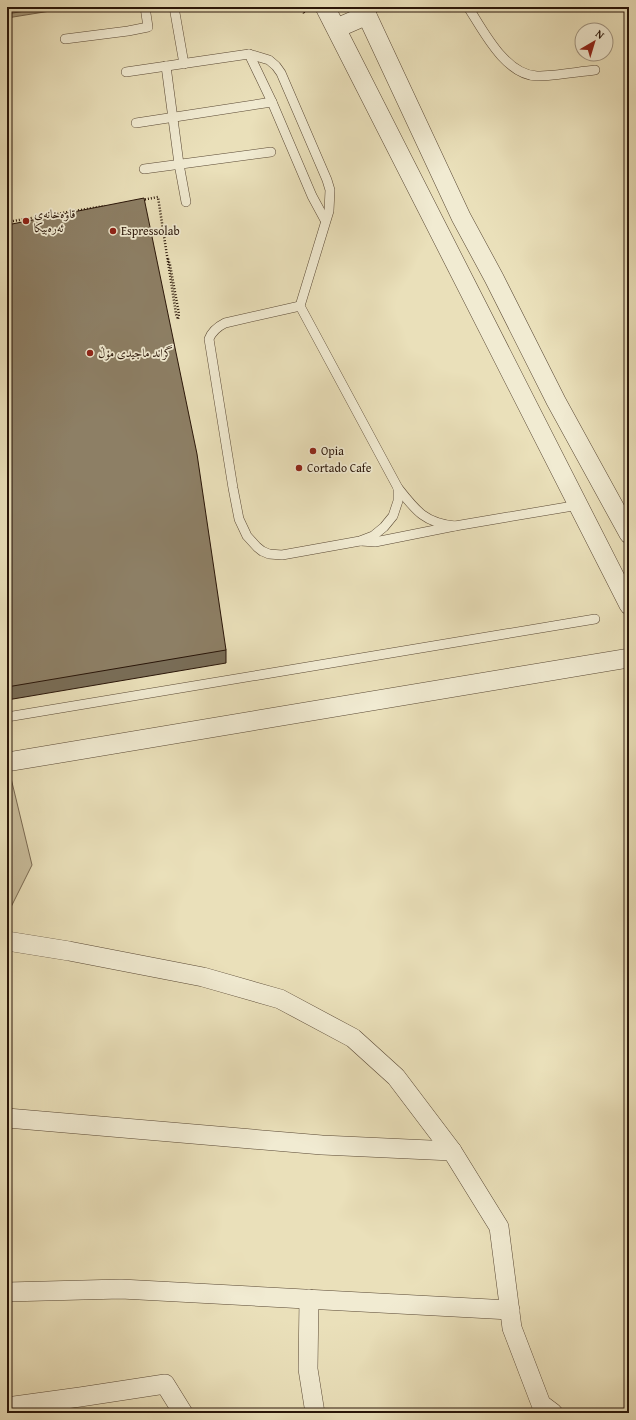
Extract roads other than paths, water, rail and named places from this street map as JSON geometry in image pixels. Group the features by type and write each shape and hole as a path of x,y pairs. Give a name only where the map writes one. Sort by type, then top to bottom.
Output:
{"street":[{"path":"325,7 629,605"},
{"path":"337,28 365,11 461,217 556,400 629,534"},
{"path":"7,762 629,658"},
{"path":"7,941 69,950 203,977 280,999 353,1038 396,1077 452,1151 499,1227 512,1328 541,1404 553,1413"},
{"path":"7,1118 322,1145 452,1151"},
{"path":"7,1292 121,1289 510,1310"},
{"path":"309,1299 308,1369 315,1413"},
{"path":"7,1406 80,1405 165,1384 183,1413"}],"lane":[{"path":"65,39 148,27 145,7"},
{"path":"174,7 184,64"},
{"path":"468,7 501,57 516,70 535,76 595,70"},
{"path":"126,72 249,54 269,60 282,73 330,190 329,211 300,306 398,488 421,514 433,522 455,526"},
{"path":"249,54 272,102 312,196 325,220"},
{"path":"166,66 174,117 179,164 186,202"},
{"path":"136,123 272,102"},
{"path":"144,169 271,152"},
{"path":"300,306 225,323 211,333 208,339 233,488 239,519 244,532 251,542 262,551 269,554 293,554 360,541 373,536 384,527 393,516 398,501 398,488"},
{"path":"360,541 375,542 455,526 578,505"},
{"path":"7,717 595,619"}],"water":[{"path":"7,7 75,7 7,18"}],"place":[{"name":"قاوەخانەی ئەرەبیکا","path":"26,221"},
{"name":"Espressolab","path":"113,231"},
{"name":"گراند ماجیدی مۆڵ","path":"90,353"},
{"name":"Opia","path":"313,451"},
{"name":"Cortado Cafe","path":"299,468"}]}
